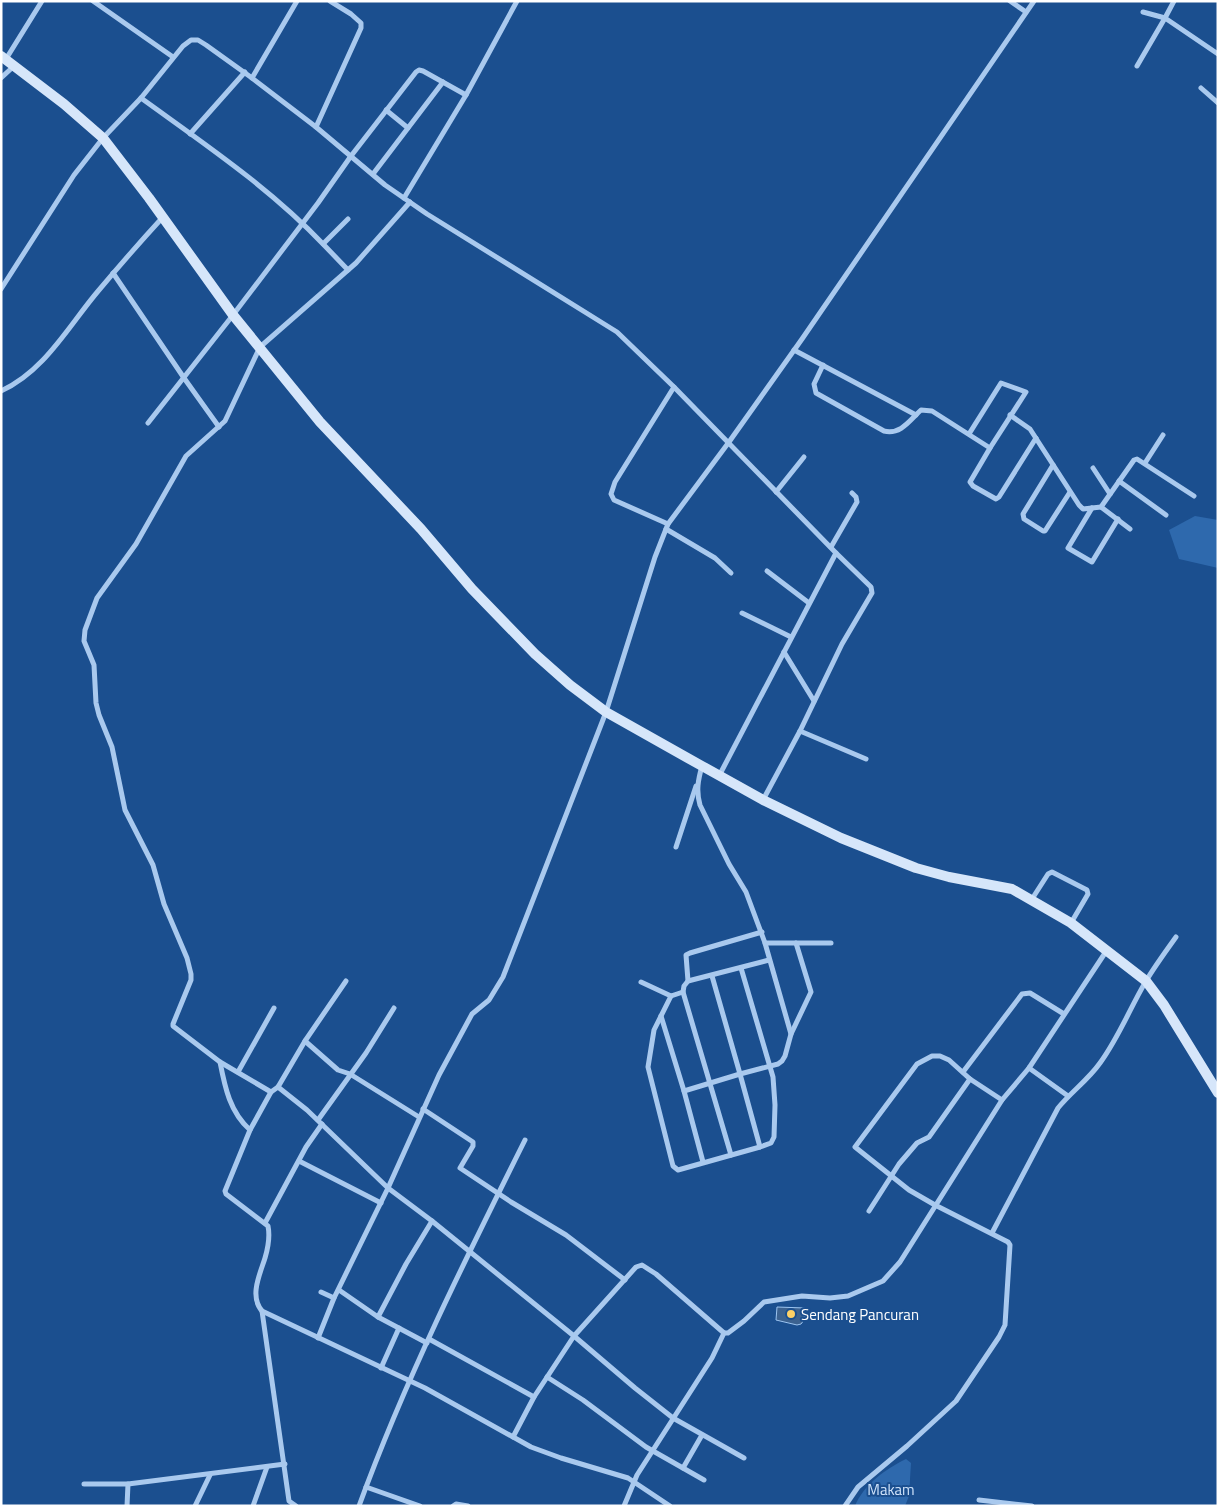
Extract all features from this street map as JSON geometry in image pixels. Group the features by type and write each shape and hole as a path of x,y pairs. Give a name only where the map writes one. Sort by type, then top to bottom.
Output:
{"street":[{"path":"1,78 7,60 42,1"},
{"path":"94,1 173,57"},
{"path":"252,78 297,1"},
{"path":"316,127 361,28 361,23 356,18 330,1"},
{"path":"404,198 466,95 517,1"},
{"path":"1010,1 1026,12"},
{"path":"318,1338 334,1298 381,1203 423,1109 472,1014 489,1000 503,977 606,712 667,526 730,442 1034,1"},
{"path":"1138,66 1174,1"},
{"path":"1143,12 1165,18 1218,54"},
{"path":"1,289 74,175 103,138 140,98 173,57 191,40 198,40 206,44 316,127 404,198 522,275 554,292 617,332 730,442 776,492 873,590 842,644 800,731 763,800"},
{"path":"7,60 84,120 103,138 234,315 320,422 421,530 478,595 535,654 570,685 606,712 719,776 841,838 908,865 949,877 1012,889 1071,923 1146,981 1164,1005 1218,1093"},
{"path":"148,423 234,315 351,156 417,71 421,70 466,95"},
{"path":"190,134 245,72"},
{"path":"373,174 443,82"},
{"path":"1201,88 1218,103"},
{"path":"140,98 248,177 303,223 348,270"},
{"path":"386,110 408,128"},
{"path":"271,1092 220,1062 173,1026 191,980 191,972 164,904 153,865 125,810 112,748 96,703 94,665 84,641 85,630 97,598 136,544 186,456 219,427 228,416 260,348 348,270 410,202"},
{"path":"1,391 16,384 32,372 57,344 113,273 163,217"},
{"path":"324,244 348,219"},
{"path":"113,273 219,427"},
{"path":"794,350 916,415"},
{"path":"823,365 814,384 816,393 884,431 895,432 906,425 921,410 932,411 990,448"},
{"path":"969,434 1002,383 1026,392 970,482 972,486 996,499 1036,438"},
{"path":"674,386 615,482 611,494 614,500 667,526 715,558 731,573"},
{"path":"1010,415 1030,429 1080,507 1086,509 1101,507 1130,529"},
{"path":"1145,463 1163,435"},
{"path":"776,492 804,456"},
{"path":"1101,507 1134,460 1140,460 1145,463 1194,496"},
{"path":"1053,465 1023,514 1024,519 1045,531 1070,492"},
{"path":"1093,468 1110,494"},
{"path":"1120,481 1166,515"},
{"path":"831,547 857,502 856,497 852,493"},
{"path":"1092,508 1068,548 1092,562 1118,519"},
{"path":"719,776 836,553"},
{"path":"767,571 809,603"},
{"path":"742,613 791,637"},
{"path":"784,652 814,701"},
{"path":"800,731 866,759"},
{"path":"676,847 702,766"},
{"path":"697,782 700,805 729,864 746,892 762,932 792,1034"},
{"path":"1032,899 1048,874 1052,872 1087,890 1088,894 1071,923"},
{"path":"688,981 686,955 690,952 762,932"},
{"path":"992,1233 1050,1123 1068,1096 1091,1074 1104,1058 1146,981 1176,937"},
{"path":"765,943 831,942"},
{"path":"684,1091 770,1066 782,1061 786,1056 792,1034 811,992 796,943"},
{"path":"513,1436 534,1397 574,1336 639,1265 645,1266 724,1332 728,1333 764,1302 802,1296 840,1298 857,1293 883,1281 900,1262 934,1205 1002,1100 1029,1068 1107,950"},
{"path":"731,1155 684,992 684,986 688,981 769,960"},
{"path":"671,996 654,1030 648,1067 673,1166 678,1170 760,1147 771,1142 774,1137 774,1085 741,968"},
{"path":"712,976 760,1147"},
{"path":"346,981 304,1041 278,1087 271,1092 250,1130 225,1192 268,1226 268,1246 258,1276 256,1299 258,1306 262,1311 409,1381 531,1447 634,1481 670,1506"},
{"path":"641,982 671,996 684,992"},
{"path":"963,1072 1022,994 1030,993 1064,1014"},
{"path":"238,1072 274,1008"},
{"path":"265,1223 320,1122 394,1008"},
{"path":"660,1016 684,1091 703,1162"},
{"path":"304,1041 338,1070 350,1074 419,1117"},
{"path":"845,1506 858,1487 907,1446 956,1401 999,1337 1005,1325 1010,1245 992,1233 934,1205 909,1190 855,1147 917,1064 932,1056 940,1056 949,1060 970,1079 1002,1100"},
{"path":"220,1062 226,1091 233,1108 250,1130"},
{"path":"1029,1068 1068,1096"},
{"path":"869,1210 891,1174 912,1148 929,1137 970,1079"},
{"path":"278,1087 320,1122 388,1188 470,1251 673,1418 744,1458"},
{"path":"423,1109 473,1142 473,1146 460,1168 498,1194 566,1235 625,1280"},
{"path":"359,1506 409,1381 525,1140"},
{"path":"299,1161 381,1203"},
{"path":"378,1317 406,1264 432,1221"},
{"path":"339,1290 378,1317 534,1397"},
{"path":"321,1292 334,1298"},
{"path":"262,1311 289,1501 296,1506"},
{"path":"381,1368 399,1328"},
{"path":"624,1506 634,1481 712,1358 724,1332"},
{"path":"547,1377 583,1400 652,1451 704,1480"},
{"path":"683,1468 702,1435"},
{"path":"84,1484 128,1484 267,1468 285,1464"},
{"path":"253,1506 267,1468"},
{"path":"195,1506 210,1475"},
{"path":"127,1506 128,1484"},
{"path":"366,1487 420,1506"},
{"path":"979,1500 1032,1506"},
{"path":"453,1506 456,1504 468,1506"}],"green space":[{"path":"1195,516 1218,520 1218,568 1179,559 1169,530"},
{"name":"Makam","path":"906,1459 911,1463 909,1496 905,1506 855,1506 864,1491 876,1478"}],"shaded area":[{"name":"Sendang Pancuran","path":"777,1307 805,1308 804,1320 801,1324 797,1325 776,1320"}],"place":[{"name":"Sendang Pancuran","path":"791,1314"}]}
